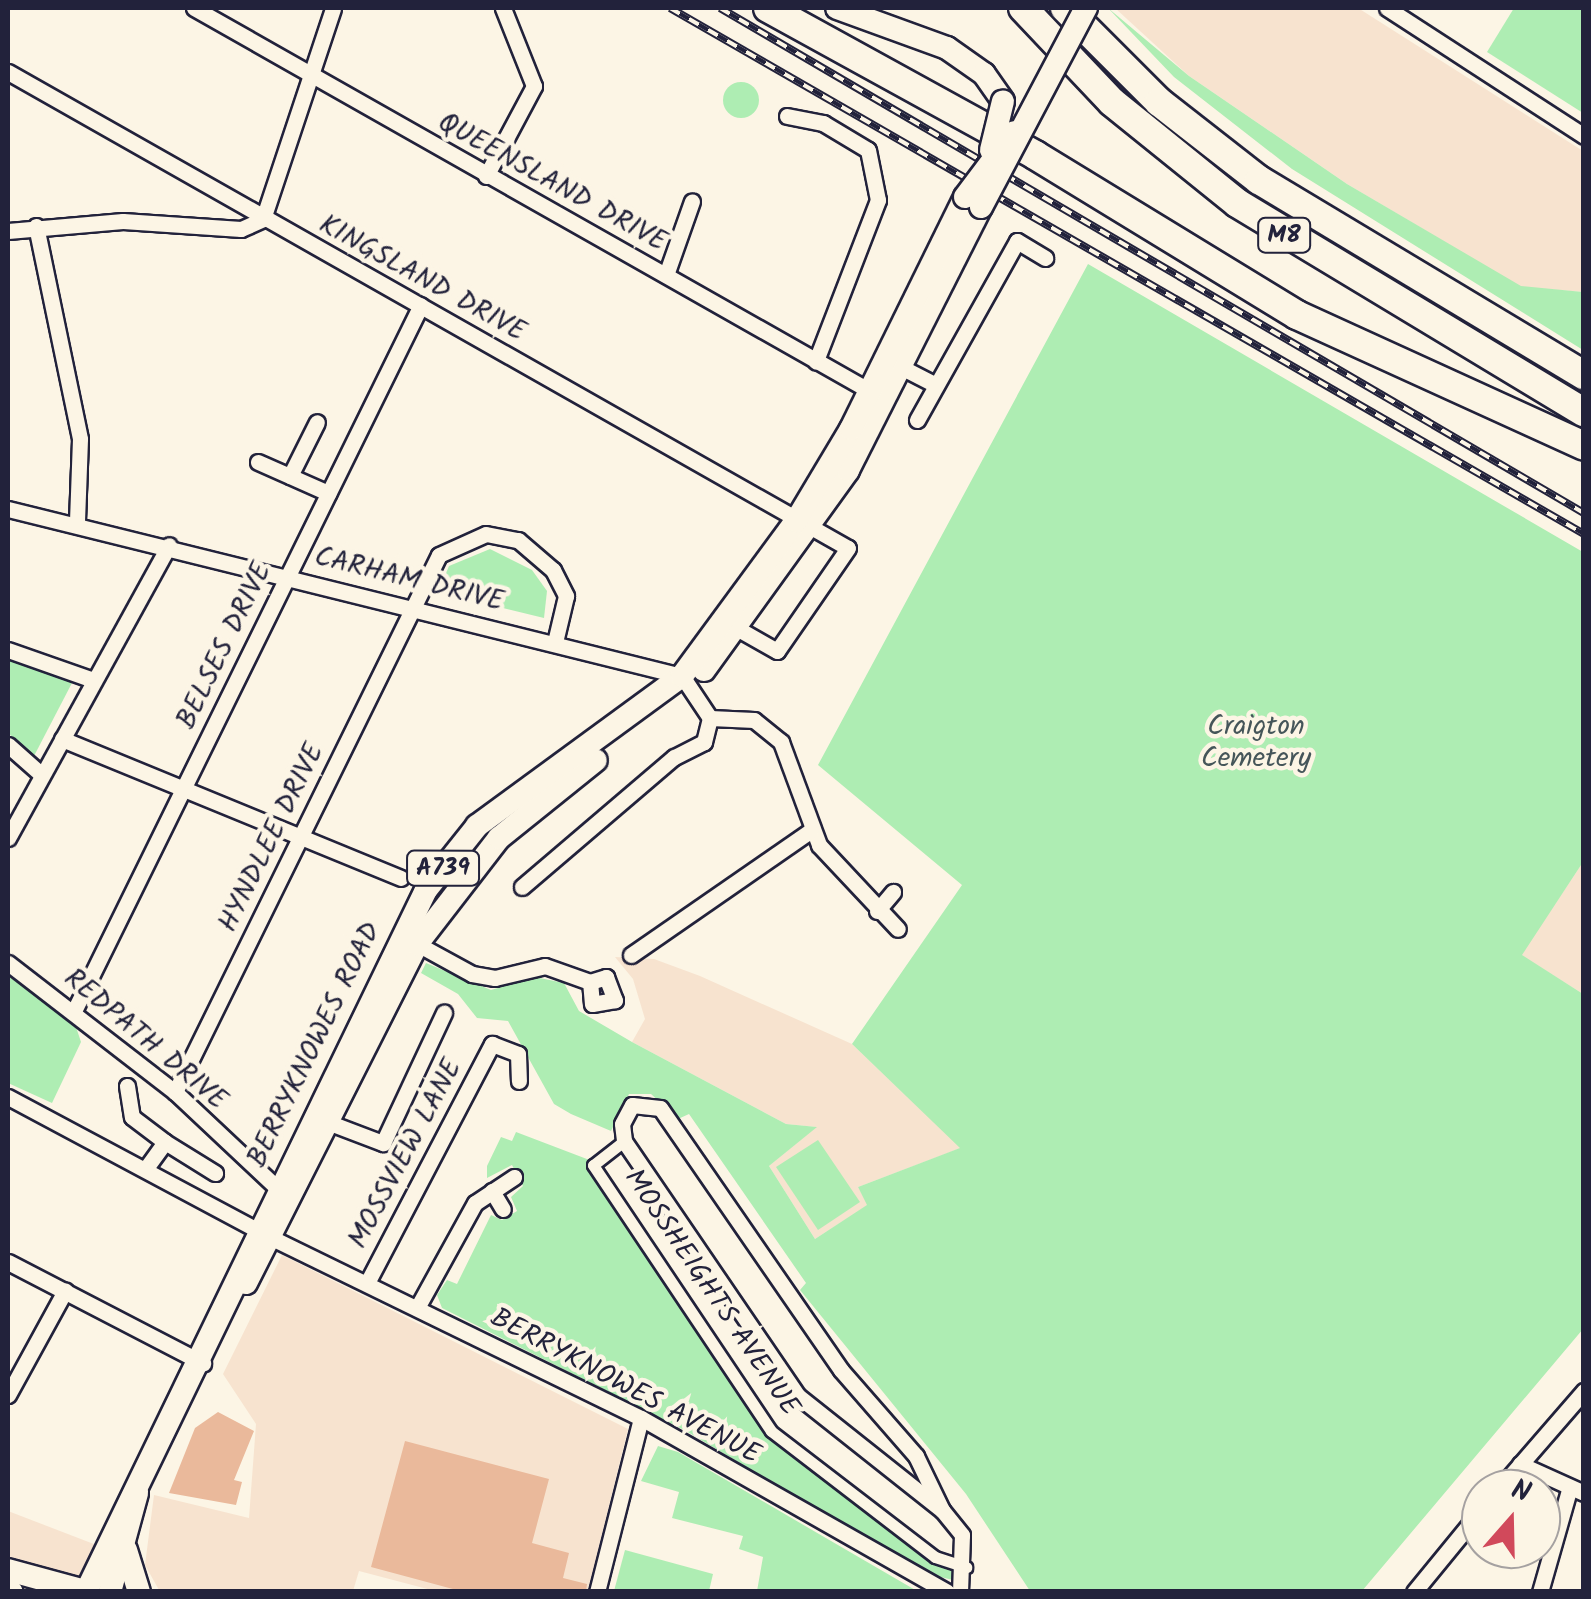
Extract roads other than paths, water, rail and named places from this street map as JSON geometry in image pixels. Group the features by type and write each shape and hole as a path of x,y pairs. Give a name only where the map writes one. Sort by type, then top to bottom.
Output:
{"highway":[{"path":"768,8 1036,155 1323,329 1584,446"},
{"name":"M8","path":"1023,8 1112,102 1222,192 1584,412"},
{"name":"M8","path":"1065,8 1158,102 1259,180 1584,374"},
{"path":"1089,8 1259,180"}],"main road":[{"path":"837,8 951,42 984,74 1003,101 988,158"},
{"path":"883,8 1000,70 1024,123"},
{"name":"BERRYKNOWES ROAD","path":"973,202 1024,123 1089,8"},
{"name":"BERRYKNOWES ROAD","path":"91,1587 410,939 477,826 685,683 804,525 879,396 973,202 988,158 1024,123"},
{"name":"BERRYKNOWES ROAD","path":"284,1195 330,1123 410,939"},
{"name":"BERRYKNOWES ROAD","path":"110,1592 126,1550 138,1490"},
{"path":"126,1550 139,1592"},
{"path":"8,1570 91,1587"}],"street":[{"name":"QUEENSLAND DRIVE","path":"194,8 879,396"},
{"path":"8,230 124,221 218,230 263,219 314,76 333,8"},
{"path":"486,176 534,86 503,8"},
{"path":"1388,8 1584,136"},
{"name":"KINGSLAND DRIVE","path":"8,72 804,525"},
{"path":"787,116 823,123 868,150 878,200 816,361"},
{"path":"218,230 226,198"},
{"path":"666,275 692,201"},
{"path":"36,226 80,439 77,520"},
{"path":"918,420 1017,241 1045,258"},
{"name":"BELSES DRIVE","path":"74,1009 420,305"},
{"path":"895,364 936,385"},
{"path":"290,476 317,422"},
{"path":"258,462 328,493"},
{"name":"CARHAM DRIVE","path":"8,508 77,520 555,642 685,683"},
{"path":"730,625 777,651 848,548 804,525"},
{"name":"HYNDLEE DRIVE","path":"175,1092 414,607 449,549 486,534 518,540 553,570 566,596 555,642"},
{"path":"8,838 169,545"},
{"path":"8,650 93,680"},
{"path":"522,887 674,756 704,742 710,718 685,683"},
{"path":"710,718 754,720 781,742 810,831 877,911 898,929"},
{"path":"62,739 401,878"},
{"path":"8,745 42,775"},
{"path":"631,955 810,831"},
{"path":"877,911 893,892"},
{"path":"410,939 472,974 495,978 545,966 590,982"},
{"name":"REDPATH DRIVE","path":"8,963 74,1009 175,1092 284,1195"},
{"path":"330,1123 382,1143 444,1013"},
{"name":"MOSSVIEW LANE","path":"366,1284 492,1044 518,1054 519,1081"},
{"path":"126,1086 132,1117 215,1174"},
{"name":"BERRYKNOWES AVENUE","path":"8,1097 366,1284 640,1418 947,1592"},
{"name":"MOSSHEIGHTS AVENUE","path":"624,1141 593,1164 771,1431 935,1558 966,1567 962,1535 942,1510 916,1456 840,1370 660,1108 632,1106 622,1124 624,1141 798,1396 942,1510"},
{"path":"148,1167 165,1142"},
{"path":"417,1308 474,1203 514,1177"},
{"path":"492,1191 503,1209"},
{"path":"8,1262 203,1362"},
{"path":"8,1394 64,1291"},
{"path":"1516,1469 1584,1391"},
{"path":"597,1592 640,1418"},
{"path":"1520,1464 1577,1490 1540,1592"},
{"path":"1414,1592 1461,1534"},
{"path":"960,1592 966,1567"}],"railway":[{"path":"670,8 1584,534"},
{"path":"720,8 1584,513"}],"park label":[{"name":"Craigton Cemetery","path":"1256,743"}]}
